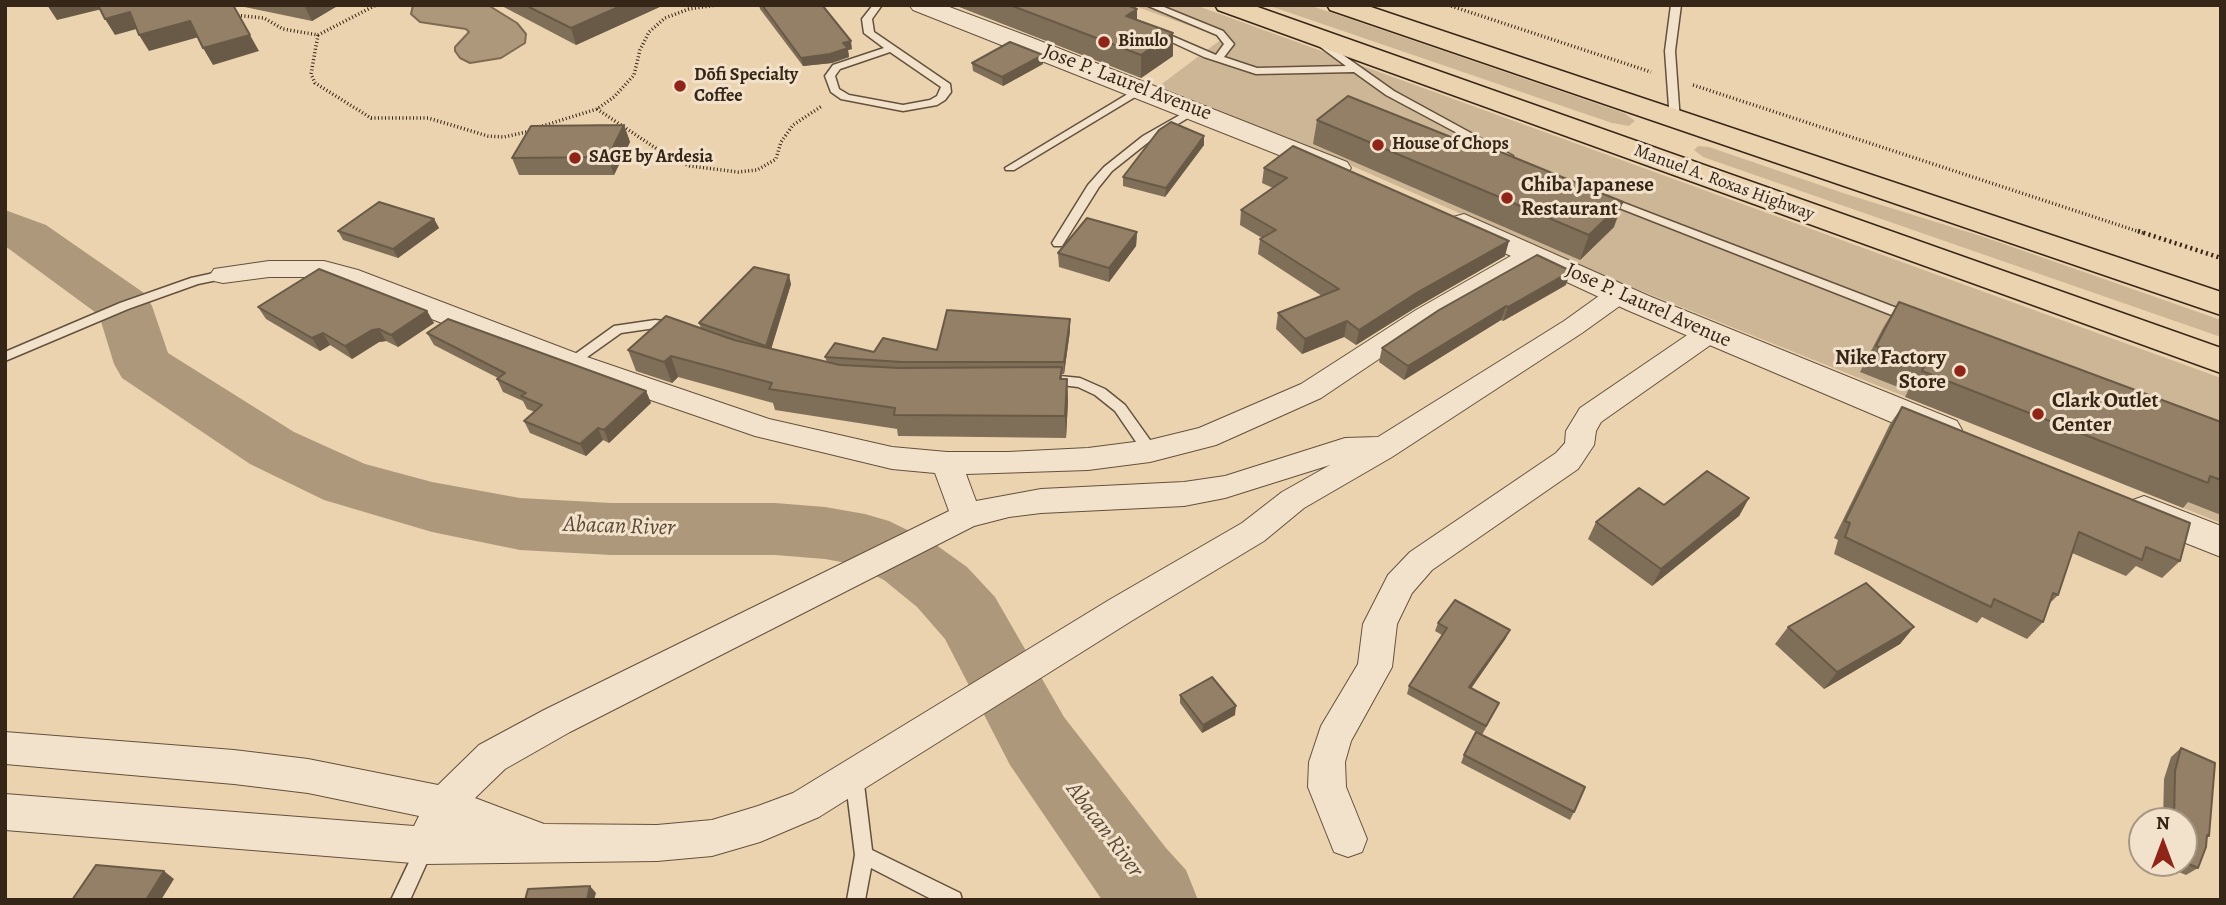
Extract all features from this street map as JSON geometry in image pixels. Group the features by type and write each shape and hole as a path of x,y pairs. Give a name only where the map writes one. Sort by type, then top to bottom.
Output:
{"main road":[{"name":"Manuel A. Roxas Highway","path":"1227,5 2221,360"},
{"name":"Manuel A. Roxas Highway","path":"1339,5 2221,304"},
{"path":"1643,154 1675,121"}],"street":[{"name":"Jose P. Laurel Avenue","path":"921,5 1141,89 1363,179"},
{"name":"Jose P. Laurel Avenue","path":"1443,214 1709,333 1974,443"},
{"path":"223,275 269,269 324,269 378,286 571,362 765,429 892,458 947,463 1088,459 1150,451 1206,437 1311,391 1425,316 1532,255"},
{"path":"5,812 425,845 657,843 712,838 760,824 806,805 1121,610 1254,532 1308,512 1357,475 1507,382 1628,298"},
{"path":"1348,839 1327,788 1327,762 1334,737 1375,667 1380,624 1399,584 1421,561 1567,461 1580,445 1581,431 1590,415 1709,333"},
{"path":"425,845 445,804 472,774 492,757 859,568 966,516 1009,505 1041,501 1184,494 1225,487 1345,449 1362,447 1390,455"},
{"path":"947,463 966,516"},
{"path":"2122,502 2221,542"},
{"path":"5,748 234,767 308,776 445,804 544,842"}],"lane":[{"path":"878,5 867,19 869,33 946,86 942,98 933,103 903,108 845,97 835,90 830,76 836,67 889,49"},
{"path":"1150,5 1220,33 1229,44 1218,59"},
{"path":"1675,121 1670,51 1676,5"},
{"path":"1144,27 1218,59 1256,71 1356,69"},
{"path":"1306,33 1390,93 1437,121 1522,162"},
{"path":"1010,168 1141,89"},
{"path":"1058,243 1094,185 1108,169 1147,138 1194,110"},
{"path":"1590,192 1929,325"},
{"path":"5,357 124,306 195,281 223,275"},
{"path":"571,362 618,329 655,324 674,326 685,332"},
{"path":"1035,380 1080,383 1100,392 1120,408 1150,451"},
{"path":"854,776 864,855 856,900"},
{"path":"400,900 425,845"},
{"path":"864,855 953,900"}],"path":[{"path":"228,14 264,18 283,29 318,35 376,5"},
{"path":"318,35 311,74 315,83 371,118 428,118 472,133 504,137 519,135 597,109 614,97 634,75 640,50 649,32 665,18 689,9 716,5"},
{"path":"1448,5 2221,258"},
{"path":"597,109 669,157 691,166 738,172 757,170 768,165 776,159 781,142 793,125 817,108 845,97"}],"shaded area":[{"path":"413,5 488,5 517,23 526,34 525,43 501,58 470,63 460,58 455,51 455,47 469,32 466,29 420,22 411,14"},
{"path":"1132,5 1195,5 2221,378 2221,523 1589,270 1309,147 1159,86 1223,38"},
{"path":"1267,5 1309,5 1624,113 1635,121 1629,126 1612,123"},
{"path":"1698,146 1709,147 1984,237 2221,320 2221,337 1703,157 1694,150"}],"building":[{"path":"98,5 233,5 250,35 203,48 190,21 139,35 130,12 105,19"},
{"path":"525,5 623,5 571,28"},
{"path":"762,5 822,5 851,41 843,43 848,48 830,54 801,58"},
{"path":"1010,5 1127,5 1137,9 1126,16 1173,33 1141,55"},
{"path":"1010,42 1043,55 1002,77 972,63"},
{"path":"1348,96 1486,151 1491,148 1623,202 1589,235 1317,120"},
{"path":"1171,122 1204,136 1166,188 1123,177 1159,130"},
{"path":"624,125 608,157 512,158 531,126"},
{"path":"1293,146 1509,241 1418,292 1359,330 1347,321 1305,339 1278,313 1339,289 1260,239 1276,230 1241,210 1287,178 1264,168"},
{"path":"379,202 434,219 393,249 338,231"},
{"path":"1087,218 1137,232 1109,268 1058,253"},
{"path":"1537,255 1571,271 1506,306 1408,366 1382,348 1439,310"},
{"path":"754,267 789,275 766,346 699,323"},
{"path":"319,269 427,311 391,335 379,329 372,330 345,346 323,333 312,338 258,307"},
{"path":"1899,302 2221,422 2221,480 2210,476 2208,483 1922,371 1925,365 1876,346"},
{"path":"947,310 1070,319 1064,362 902,362 825,357 835,343 874,352 883,338 937,350"},
{"path":"666,316 734,340 840,365 900,368 1062,367 1060,379 1067,379 1065,416 894,415 895,408 769,389 772,383 671,356 664,362 628,350"},
{"path":"448,319 646,391 604,430 598,428 580,444 524,421 542,405 521,396 526,393 497,379 505,373 427,333"},
{"path":"1902,407 2190,523 2180,561 2146,547 2142,560 2079,532 2058,595 2053,593 2043,622 1994,599 1991,607 1845,537 1850,523 1845,521"},
{"path":"1707,471 1749,498 1661,569 1596,522 1639,488 1664,505"},
{"path":"1866,583 1914,627 1837,672 1788,627"},
{"path":"1455,600 1510,630 1469,687 1499,703 1486,726 1409,686 1447,628 1438,623"},
{"path":"1212,677 1236,706 1203,725 1180,695"},
{"path":"1476,732 1585,787 1574,812 1464,755"},
{"path":"2181,748 2215,763 2209,836 2207,835 2206,847 2198,868 2198,807 2174,807 2175,771"},
{"path":"96,865 164,871 146,900 72,900"},
{"path":"590,886 587,900 525,900 528,889"}],"waterway":[{"name":"Abacan River","path":"5,226 27,236 124,306 143,364 272,448 347,483 432,507 520,524 611,529 775,529 825,533 865,540 908,561 942,587 970,618 1037,741 1136,877 1156,900"}],"place":[{"name":"Binulo","path":"1104,42"},
{"name":"Dōfi Specialty Coffee","path":"680,86"},
{"name":"House of Chops","path":"1378,145"},
{"name":"SAGE by Ardesia","path":"575,158"},
{"name":"Chiba Japanese Restaurant","path":"1507,198"},
{"name":"Nike Factory Store","path":"1960,371"},
{"name":"Clark Outlet Center","path":"2038,414"}]}
